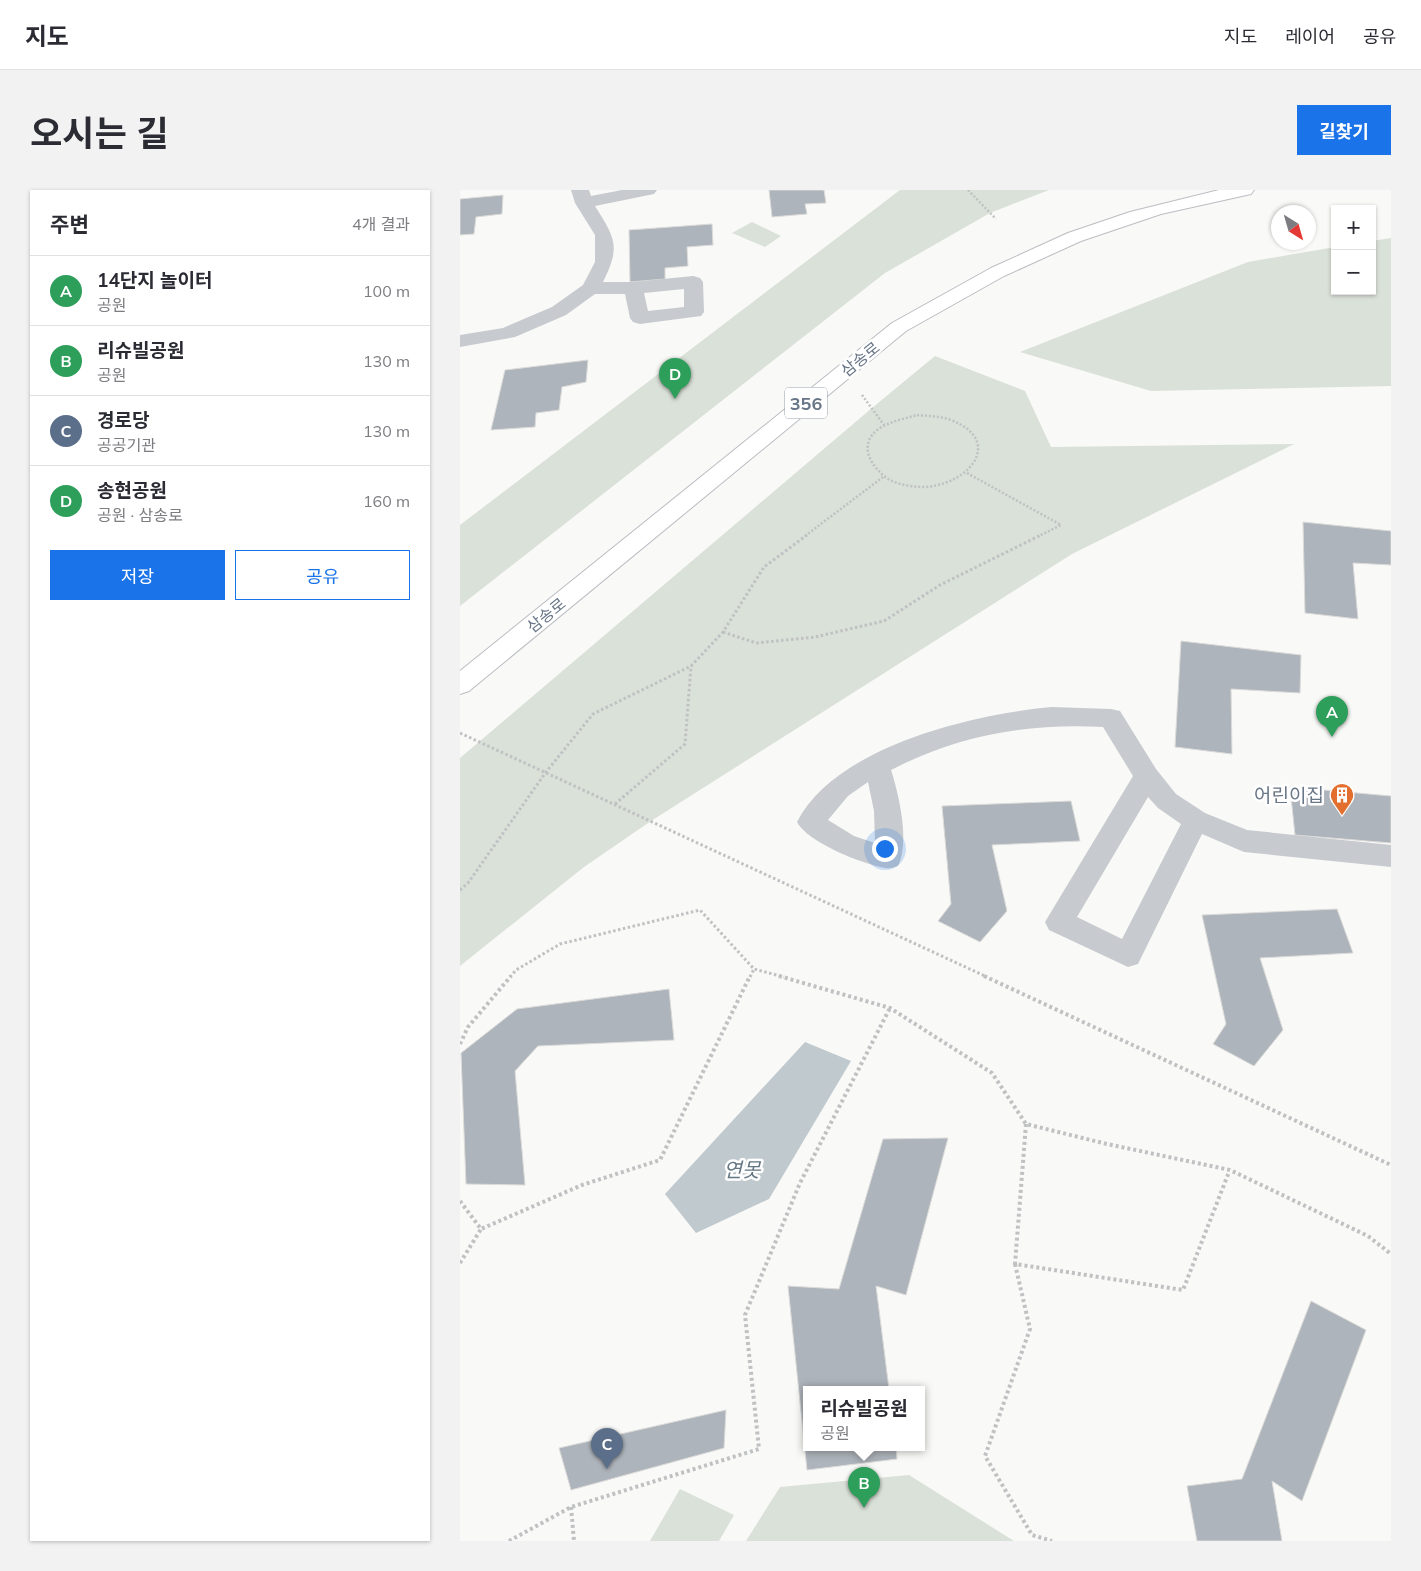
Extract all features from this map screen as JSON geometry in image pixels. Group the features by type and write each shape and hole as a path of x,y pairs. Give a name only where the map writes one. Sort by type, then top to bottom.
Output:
{"main road":[{"name":"삼송로","path":"460,685 899,327 970,285 1040,251 1102,226 1192,195 1245,190"}],"lane":[{"path":"460,340 508,333 559,312 591,288 604,262 604,235 582,196 648,190"},
{"path":"591,288 633,288"},
{"path":"877,766 913,748 961,730 988,724 1028,718 1074,715 1111,718 1147,776 1167,800 1196,820 1244,841 1391,856"},
{"path":"1147,776 1060,922 1128,956 1196,820"}],"path":[{"path":"968,190 996,219"},
{"path":"862,395 884,425"},
{"path":"916,415 935,416 952,420 966,428 975,438 978,450 976,461 966,474 937,486 918,487 899,484 883,477 872,468 866,456 867,445 872,434 884,425 899,418 916,415"},
{"path":"723,632 756,643 816,637 884,621 940,585 1061,525 966,474"},
{"path":"460,890 468,883 546,772 594,714 691,666 723,632 764,567 883,477"},
{"path":"615,804 685,744 691,666"},
{"path":"460,733 1391,1165"},
{"path":"460,1044 468,1027 516,970 560,944 700,910 754,969 890,1008 992,1073 1026,1124 1014,1264 1030,1330 985,1456 1032,1535 1052,1541"},
{"path":"460,1263 481,1229 582,1185 660,1160 754,969"},
{"path":"509,1541 571,1506 759,1449 745,1315 800,1183 890,1008"},
{"path":"1026,1124 1107,1144 1230,1170 1368,1236 1391,1254"},
{"path":"1014,1264 1182,1290 1229,1172"},
{"path":"460,1201 481,1229"},
{"path":"571,1506 574,1541"}],"shaded area":[{"path":"900,190 1049,190 990,213 885,273 460,606 460,525"},
{"path":"752,222 781,236 765,247 732,233"},
{"path":"1391,238 1391,386 1151,391 1020,352 1248,262 1331,248 1331,295 1376,295 1376,240"},
{"path":"935,356 1025,391 1051,447 1294,444 1072,554 651,821 584,867 460,966 460,758"},
{"path":"909,1475 1014,1541 746,1541 780,1487"},
{"path":"680,1489 734,1515 719,1541 650,1541"}],"water":[{"name":"연못","path":"805,1042 851,1061 769,1199 696,1233 665,1194"}],"building":[{"path":"769,190 824,190 826,203 805,204 807,214 772,217"},
{"path":"503,195 502,214 476,217 474,234 460,235 460,199"},
{"path":"712,224 713,245 687,247 688,266 665,268 665,279 630,282 629,230"},
{"path":"588,360 586,382 562,387 559,410 536,413 535,427 491,430 505,370"},
{"path":"1303,522 1391,531 1391,565 1353,563 1358,619 1305,613"},
{"path":"1181,641 1301,655 1300,693 1231,689 1232,754 1175,747"},
{"name":"어린이집","path":"1290,787 1391,796 1391,843 1295,835"},
{"path":"1071,801 1080,841 992,845 1007,911 980,942 938,921 951,904 942,806"},
{"path":"1337,909 1353,953 1260,958 1283,1030 1254,1066 1213,1044 1226,1024 1202,915"},
{"path":"669,989 674,1040 538,1046 515,1071 525,1185 466,1184 461,1053 517,1009"},
{"path":"948,1138 906,1295 876,1286 889,1386 803,1386 803,1431 788,1286 839,1289 883,1139"},
{"path":"1311,1301 1366,1330 1302,1501 1272,1481 1282,1541 1197,1541 1187,1486 1242,1479"},
{"path":"726,1410 724,1448 571,1490 559,1448"},
{"path":"805,1451 896,1451 897,1459 807,1470"}],"place":[{"name":"송현공원","path":"675,399"},
{"name":"14단지 놀이터","path":"1332,737"},
{"name":"어린이집","path":"1342,816"},
{"name":"경로당","path":"607,1469"},
{"name":"리슈빌공원","path":"864,1508"}]}
